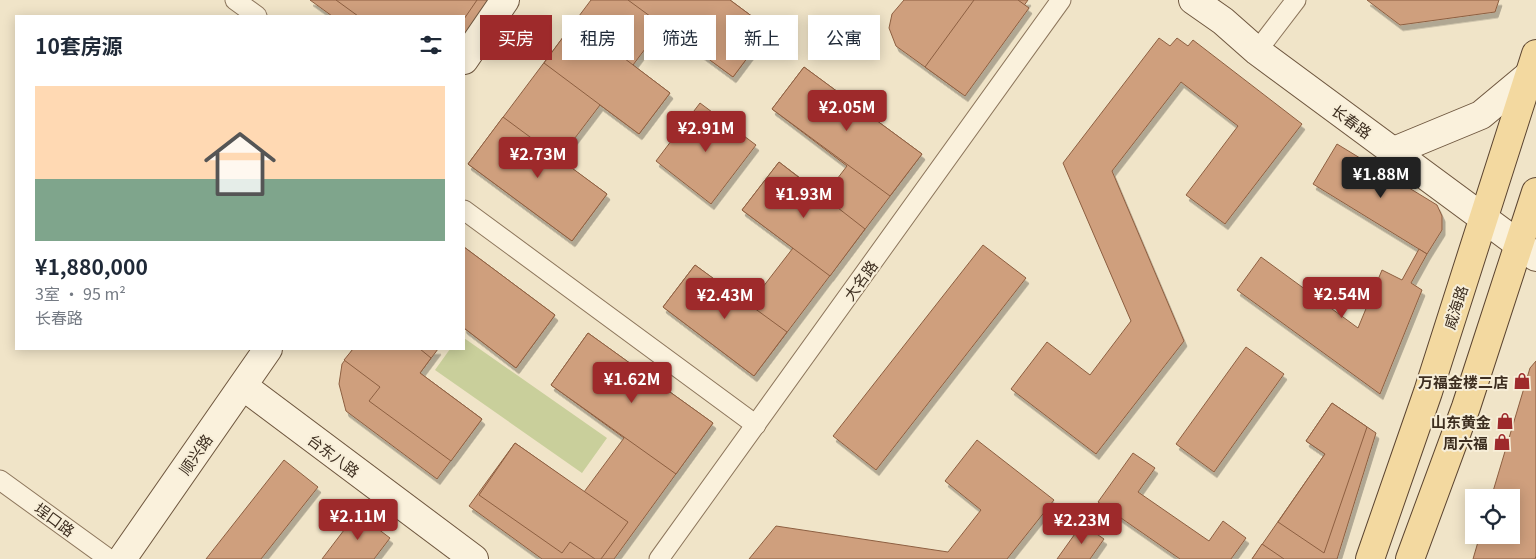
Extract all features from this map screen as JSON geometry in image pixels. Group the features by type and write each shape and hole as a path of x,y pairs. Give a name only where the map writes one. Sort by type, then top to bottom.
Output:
{"main road":[{"name":"威海路","path":"1370,559 1428,392 1533,64"},
{"path":"1410,559 1527,250 1536,192"}],"street":[{"path":"235,0 256,15"},
{"path":"465,59 505,0"},
{"name":"大名路","path":"659,559 1061,0"},
{"name":"长春路","path":"1193,0 1223,21 1258,51 1527,250"},
{"path":"1258,51 1296,0"},
{"path":"1394,152 1481,115 1533,64"},
{"path":"465,211 756,425"},
{"name":"顺兴路","path":"122,559 267,350"},
{"name":"台东八路","path":"240,390 459,559"},
{"name":"台东八路","path":"240,390 474,559"},
{"name":"埕口路","path":"0,480 109,559"}],"green space":[{"path":"465,339 607,438 582,473 435,370 449,350 465,350"}],"building":[{"path":"310,0 490,0 465,35 465,15 331,15"},
{"path":"336,0 477,0 465,18 465,15 357,15"},
{"path":"591,0 730,0 750,15 726,15 726,60 746,60 733,77 710,60 716,60 716,15 644,15 644,50 633,65 670,93 639,134 600,105 559,159 607,194 572,241 468,164 546,60 552,60 552,52 562,39 562,60 634,60 634,15 580,15"},
{"path":"628,0 730,0 750,15 726,15 726,60 746,60 733,77 710,60 716,60 716,15 648,15"},
{"path":"904,0 1028,0 961,93 896,46 889,28 892,14"},
{"path":"974,0 1018,0 1029,8 965,96 925,67"},
{"path":"1367,0 1499,0 1495,12 1400,25"},
{"path":"1159,38 1170,46 1177,38 1188,46 1193,40 1302,124 1225,224 1186,195 1238,126 1181,82 1112,171 1184,341 1096,454 1011,389 1047,342 1090,375 1131,321 1063,163"},
{"path":"562,39 562,60 626,60 670,93 639,134 544,63 546,60 552,60 552,52"},
{"path":"804,67 922,154 754,376 663,307 695,265 749,305 793,248 742,210 779,162 824,196 847,166 772,109"},
{"path":"804,67 922,154 890,196 772,109"},
{"path":"700,103 756,145 711,204 656,161"},
{"path":"503,117 607,194 572,241 468,164"},
{"path":"1337,144 1437,205 1442,216 1442,230 1427,254 1313,184"},
{"path":"779,162 865,229 830,276 742,210"},
{"path":"983,245 1026,278 876,470 833,436"},
{"path":"465,248 555,315 516,368 465,329"},
{"path":"465,248 555,315 516,368 465,329"},
{"path":"1419,249 1427,254 1411,283 1422,290 1380,394 1237,290 1261,257 1358,328 1382,270 1402,280"},
{"path":"695,265 787,332 754,376 663,307"},
{"path":"588,333 713,423 614,559 542,559 469,506 515,443 584,492 624,438 551,385"},
{"path":"588,333 713,423 676,474 551,385"},
{"path":"1246,347 1284,374 1214,472 1176,444"},
{"path":"352,350 437,350 420,373 482,419 437,479 346,411 339,384 342,364"},
{"path":"352,350 421,350 431,358 420,373 482,419 451,461 369,401 380,387 344,360"},
{"path":"1536,361 1536,556 1535,559 1473,559 1477,544 1520,544 1520,489 1494,489 1530,368"},
{"path":"1332,403 1376,433 1337,559 1252,559 1325,454 1306,441"},
{"path":"1332,403 1367,427 1324,553 1278,522 1325,454 1306,441"},
{"path":"977,440 1054,500 1007,559 749,559 776,526 948,552 981,510 945,481"},
{"path":"515,443 628,522 601,559 595,559 570,542 562,553 479,495"},
{"path":"1133,453 1155,468 1138,492 1209,541 1223,521 1246,538 1231,559 1180,559 1098,502"},
{"path":"284,460 318,487 261,559 206,559"},
{"path":"357,513 390,538 374,559 322,559"},
{"path":"1082,524 1104,539 1090,559 1057,559"},
{"path":"1262,544 1284,559 1252,559"}],"place":[{"name":"万福金楼二店","path":"1522,381"},
{"name":"山东黄金","path":"1505,421"},
{"name":"周六福","path":"1502,442"}]}
